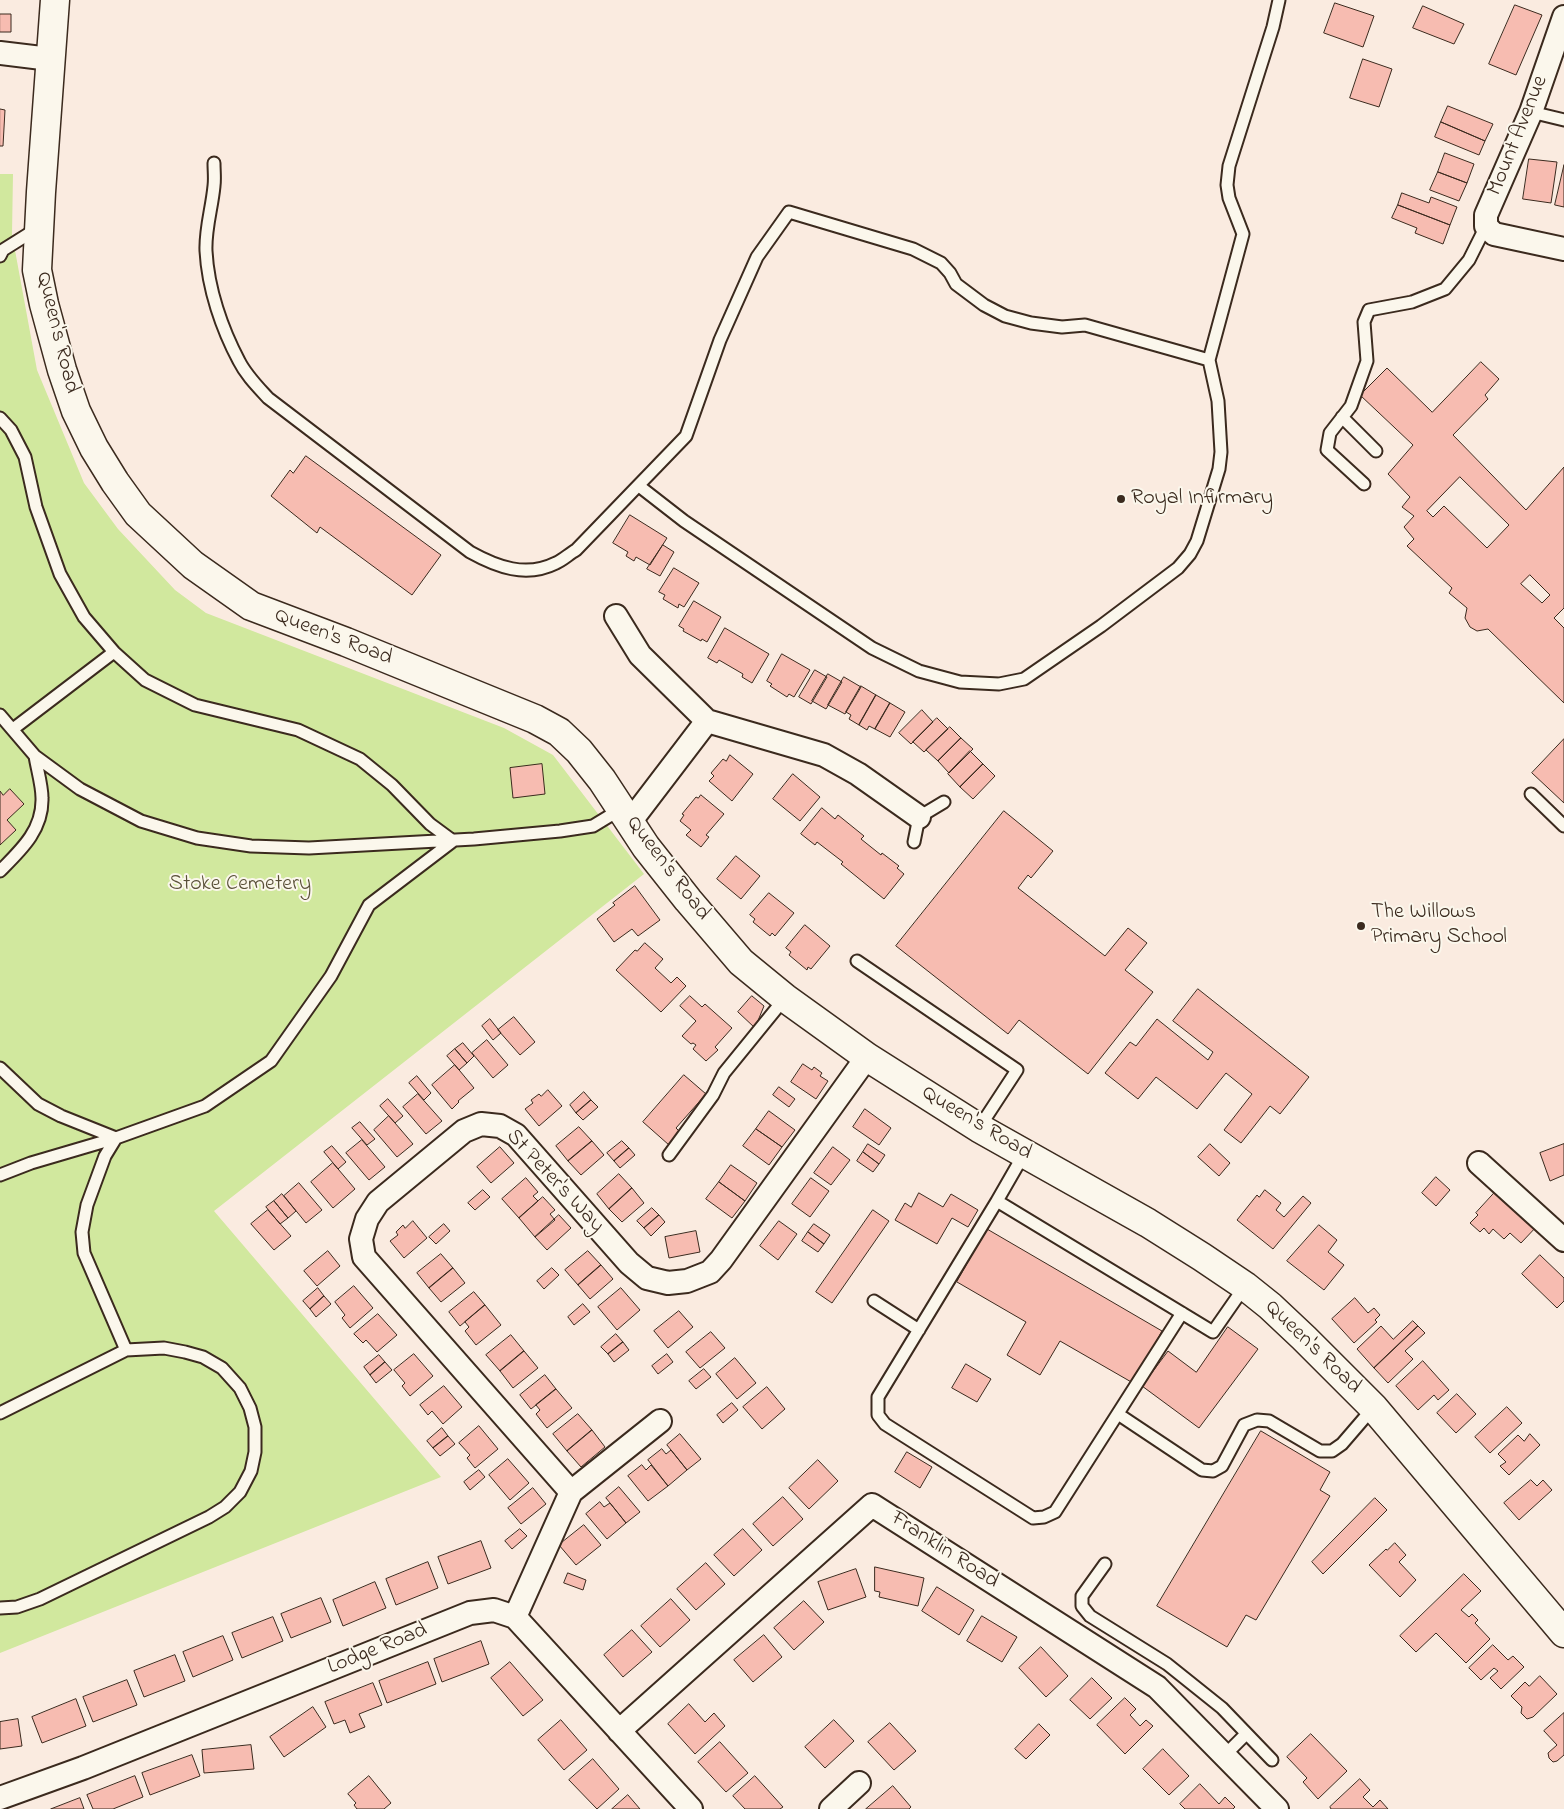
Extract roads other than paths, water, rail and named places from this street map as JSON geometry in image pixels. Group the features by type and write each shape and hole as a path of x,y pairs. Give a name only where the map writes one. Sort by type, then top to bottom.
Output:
{"street":[{"name":"Queen's Road","path":"55,0 37,270 44,304 76,411 94,448 138,514 192,565 251,606 346,642 535,719 559,732 579,750 626,815 646,848 741,962 785,998 868,1057 979,1128 1148,1224 1245,1286 1304,1338 1374,1408 1564,1634"},
{"name":"Mount Avenue","path":"1486,226 1486,215 1531,112 1564,16"},
{"path":"0,53 50,59"},
{"path":"1486,226 1494,234 1564,249"},
{"path":"616,616 634,658 707,721 824,754 858,774 918,817"},
{"path":"626,815 707,721"},
{"name":"St Peter's Way","path":"571,1492 364,1257 361,1238 367,1219 378,1202 464,1131 481,1124 500,1126 516,1135 629,1263 647,1278 668,1283 687,1281 710,1272 722,1260 868,1057"},
{"path":"1479,1163 1564,1240"},
{"path":"660,1421 571,1492 515,1617 690,1809"},
{"name":"Franklin Road","path":"619,1731 872,1505 1157,1687 1277,1809"},
{"name":"Lodge Road","path":"0,1798 92,1764 470,1613 494,1610 515,1617"},
{"path":"831,1809 859,1783"}],"lane":[{"path":"638,486 684,521 872,648 919,672 960,682 999,684 1024,679 1101,626 1163,580 1178,568 1190,554 1219,469 1222,452 1218,401 1209,360 1243,234 1229,198 1227,185 1229,166 1273,27 1279,0"},
{"path":"1531,112 1564,120"},
{"path":"214,163 214,186 207,224 206,251 211,287 219,316 239,362 251,380 268,398 462,546 492,564 510,569 530,571 555,564 576,550 686,436 720,340 757,257 789,212 913,249 941,263 950,273 956,284 984,305 1005,316 1031,324 1062,327 1085,326 1209,360"},
{"path":"1364,484 1327,450 1330,433 1351,406 1367,361 1364,322 1369,310 1412,302 1446,289 1469,260 1486,226"},
{"path":"0,256 3,250 40,228"},
{"path":"1342,417 1376,451"},
{"path":"0,418 12,430 25,458 36,507 60,574 84,617 114,652 145,680 195,705 298,730 360,759 392,785 430,824 453,841"},
{"path":"13,729 114,652"},
{"path":"0,715 35,756 80,789 141,821 197,838 251,846 309,848 453,841 560,831 593,826 626,815"},
{"path":"0,870 27,843 39,822 42,798 35,756"},
{"path":"1531,794 1564,826"},
{"path":"914,842 918,817 944,802"},
{"path":"0,1175 32,1163 116,1138 205,1106 271,1061 331,976 369,906 453,841"},
{"path":"857,961 1017,1070 979,1128"},
{"path":"669,1155 713,1095 724,1073 785,998"},
{"path":"0,1068 38,1104 61,1116 116,1138"},
{"path":"116,1138 105,1156 87,1205 82,1232 84,1253 126,1350"},
{"path":"1024,1154 998,1201 878,1397 878,1415 885,1424 1033,1518 1044,1517 1055,1512 1182,1313"},
{"path":"998,1201 1213,1332 1245,1286"},
{"path":"874,1301 919,1330"},
{"path":"0,1413 126,1350 164,1348 203,1357 222,1368 240,1388 250,1408 255,1427 255,1452 251,1472 240,1492 225,1507 209,1517 40,1599 17,1607 0,1608"},
{"path":"1118,1414 1202,1470 1213,1471 1222,1466 1244,1425 1257,1420 1269,1421 1320,1451 1332,1451 1342,1444 1374,1408"},
{"path":"1105,1564 1082,1596 1082,1606 1090,1616 1167,1664 1222,1708 1272,1760"},
{"path":"1224,1756 1246,1734"}],"place":[{"name":"Royal Infirmary","path":"1121,499"},
{"name":"The Willows Primary School","path":"1361,926"}],"park label":[{"name":"Stoke Cemetery","path":"240,885"}]}
